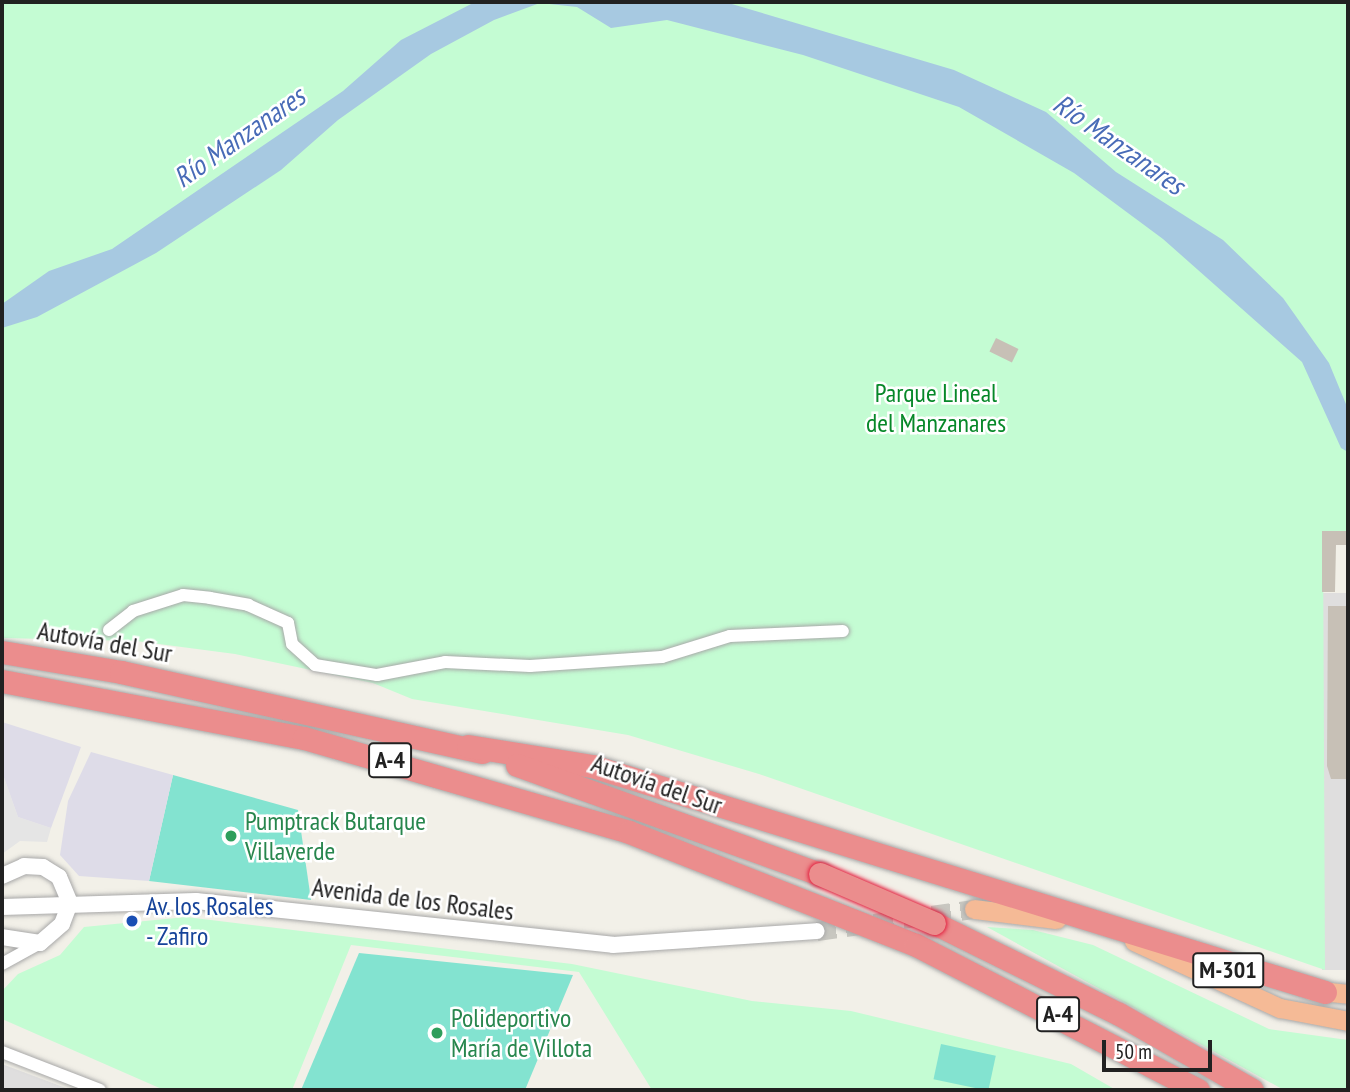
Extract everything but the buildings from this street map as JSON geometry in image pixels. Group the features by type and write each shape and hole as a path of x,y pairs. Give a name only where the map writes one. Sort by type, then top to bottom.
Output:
{"highway":[{"name":"Autovía del Sur","path":"2,652 468,746 820,874 934,923 1119,1014 1252,1090"},
{"name":"Autovía del Sur","path":"2,681 304,738 629,832 916,945 1198,1090"},
{"path":"468,746 592,766 1325,992"},
{"name":"M-301","path":"974,909 1063,920 1274,984 1348,994"},
{"name":"M-301","path":"1134,941 1280,1008 1348,1021"}],"street":[{"path":"109,630 134,611 183,595 210,598 248,605 288,622 292,644 315,665 377,676 445,662 530,666 662,657 730,636 843,631"},
{"path":"2,876 24,866 43,867 59,877 70,903 62,924 40,943 2,964"},
{"name":"Avenida de los Rosales","path":"2,907 196,901 613,945 817,932"},
{"path":"2,937 40,943"},
{"path":"2,1052 100,1090"}],"shaded area":[{"path":"475,2 725,2 954,70 1046,112 1116,172 1223,240 1283,298 1329,363 1348,409 1348,452 1341,448 1302,362 1163,239 1074,173 959,107 803,55 667,20 611,28 577,7 540,3 494,20 431,54 338,120 281,170 156,253 37,317 2,328 2,304 49,271 112,249 343,91 401,40"},
{"path":"1322,593 1348,593 1348,970 1322,970"},
{"path":"2,722 81,747 51,828 18,817 2,772"},
{"path":"91,752 173,775 149,881 79,876 60,855 68,801"},
{"path":"2,772 18,817 51,828 47,842 20,841 2,854"},
{"name":"Pumptrack Butarque Villaverde","path":"173,775 298,810 311,900 149,881"},
{"name":"Polideportivo María de Villota","path":"359,953 573,975 525,1090 301,1090"},
{"path":"941,1044 996,1056 988,1090 934,1079"},
{"path":"2,1064 71,1090 2,1090"}],"green space":[{"name":"Parque Lineal del Manzanares","path":"2,2 1348,2 1348,532 1323,531 1325,970 759,774 628,735 412,699 373,683 235,654 136,641 2,638"},
{"path":"186,917 572,964 752,1001 851,1011 1071,1064 1116,1090 652,1090 579,972 351,945 292,1090 164,1090 2,1019 2,991 18,974 60,955 84,927"},
{"path":"987,927 1033,930 1093,945 1269,1029 1348,1040 1348,1090 1284,1090"}],"tunnel":[{"path":"817,931 974,909"}],"place":[{"name":"Pumptrack Butarque Villaverde","path":"231,836"},
{"name":"Av. los Rosales - Zafiro","path":"132,921"},
{"name":"Polideportivo María de Villota","path":"437,1033"}],"water label":[{"name":"Río Manzanares","path":"239,137"},
{"name":"Río Manzanares","path":"1119,144"}]}
